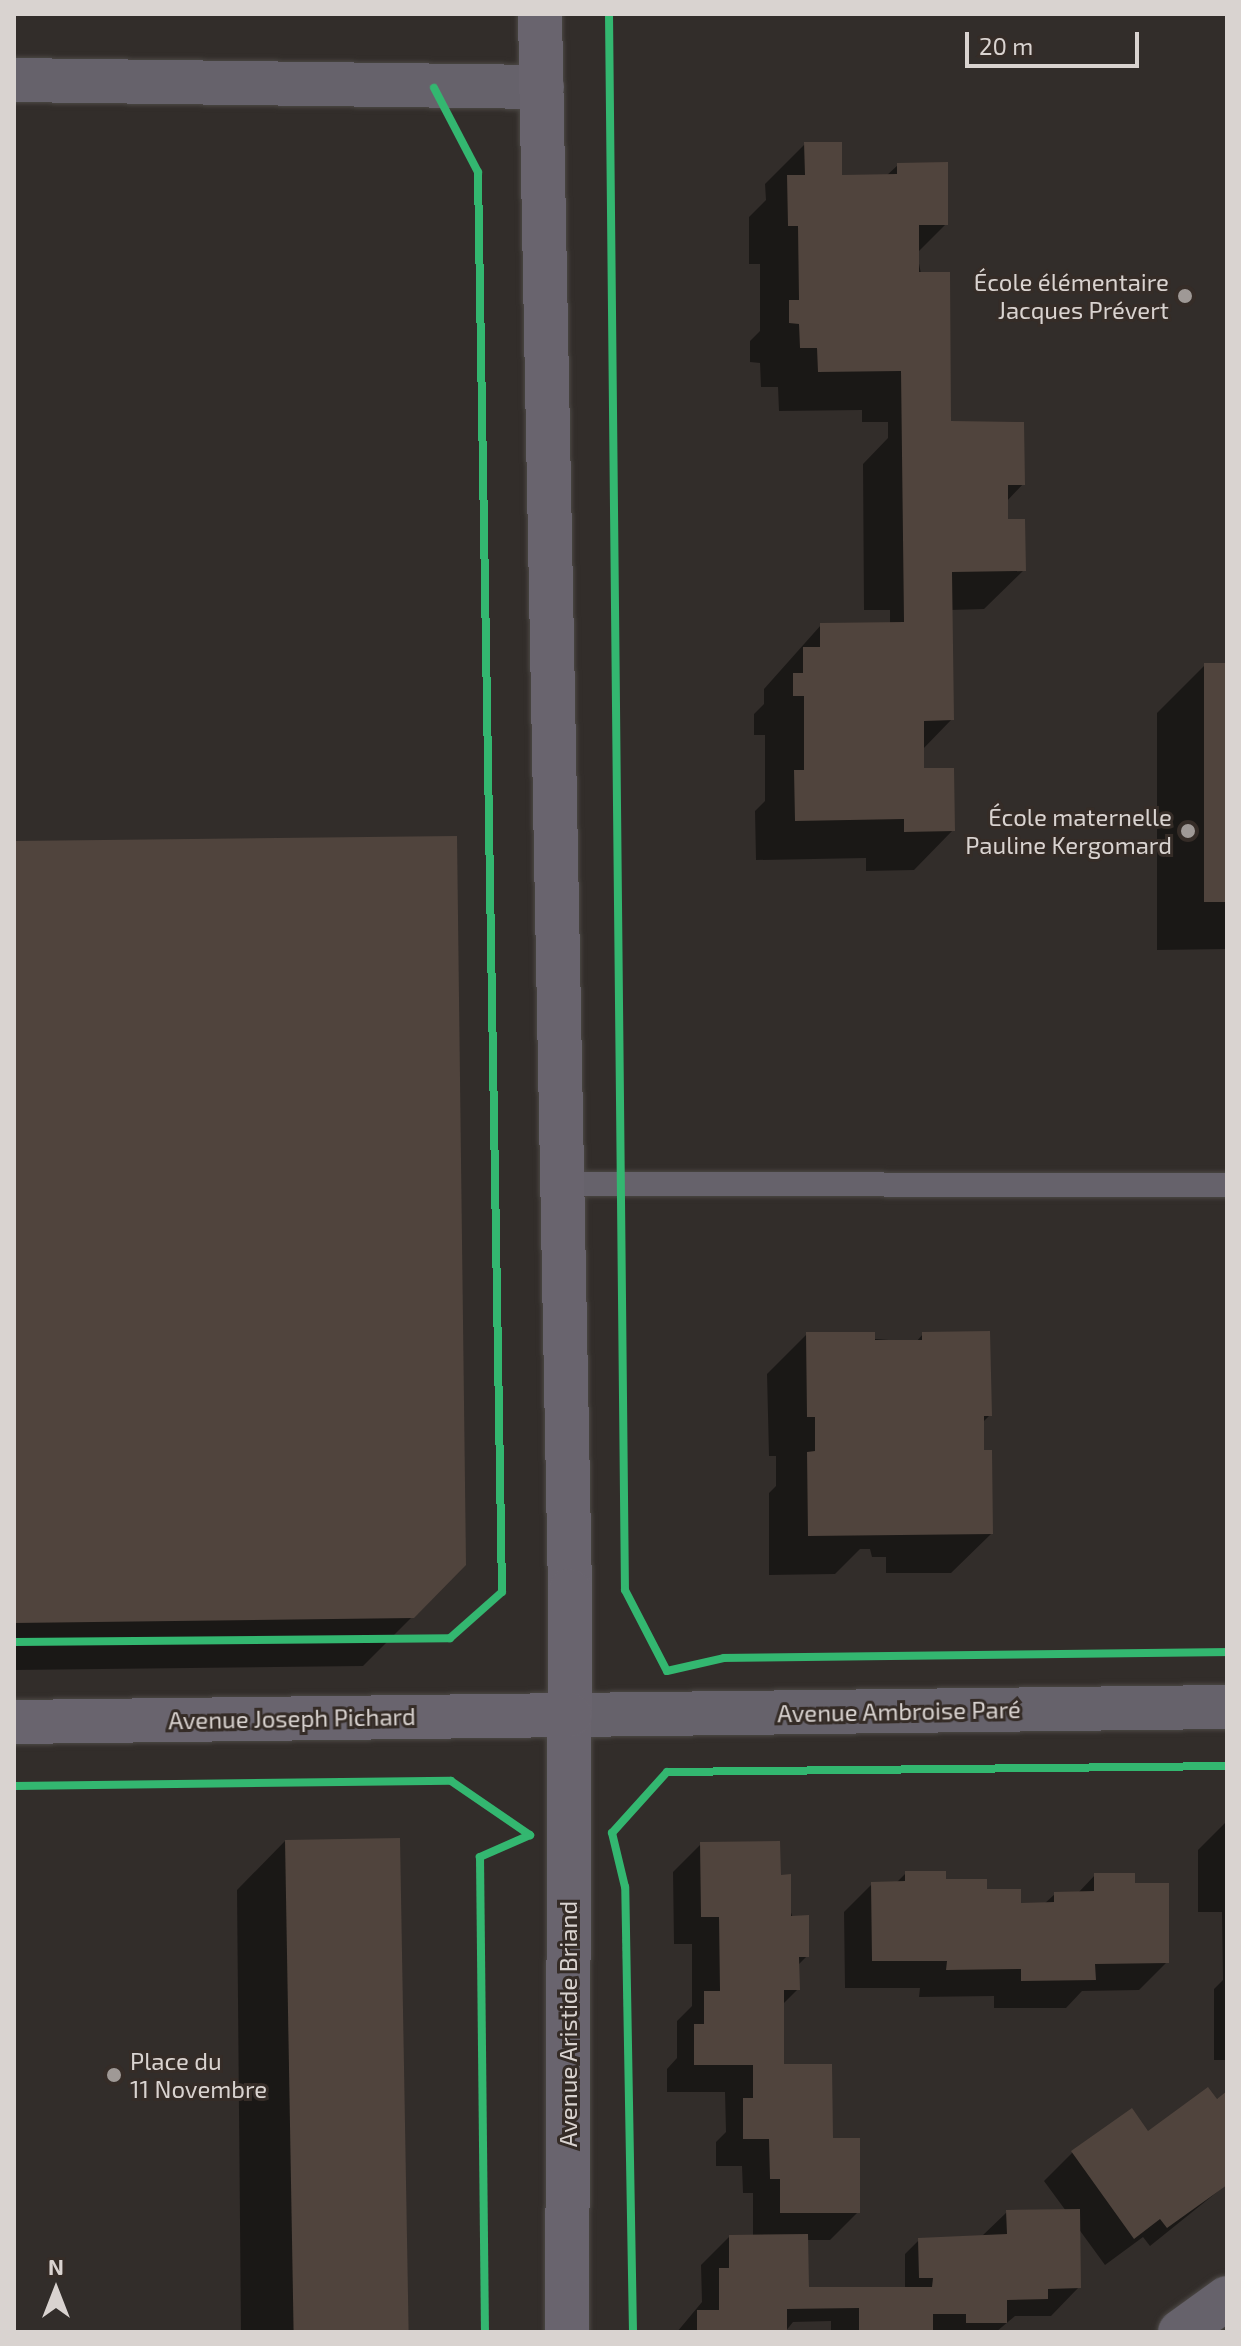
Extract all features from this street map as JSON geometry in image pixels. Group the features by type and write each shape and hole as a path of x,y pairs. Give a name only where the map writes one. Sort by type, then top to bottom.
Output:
{"street":[{"name":"Avenue Aristide Briand","path":"540,14 570,1715 567,2332"},
{"path":"14,80 434,88 542,87"},
{"name":"Avenue Ambroise Paré","path":"570,1715 1227,1707"},
{"name":"Avenue Joseph Pichard","path":"14,1722 570,1715"},
{"path":"1180,2332 1227,2298"}],"lane":[{"path":"562,1184 1227,1185"}],"path":[{"path":"609,14 622,1355"},
{"path":"14,1642 450,1638 502,1592 478,172 434,88"},
{"path":"624,1574 625,1590 667,1671"},
{"path":"612,1833 667,1772 1227,1766"},
{"path":"14,1786 451,1781 530,1835 480,1857 485,2332"},
{"path":"625,1935 633,2332"}],"building":[{"path":"804,142 842,142 842,175 897,174 897,163 948,162 948,225 919,225 919,272 950,272 951,421 1024,422 1025,485 1008,485 1008,519 1025,519 1026,571 952,572 954,720 924,721 924,768 954,768 955,831 904,832 904,819 795,821 794,770 804,770 804,696 793,696 793,673 803,673 803,647 820,647 820,623 904,622 901,371 818,372 817,348 800,348 799,324 789,323 789,300 799,300 798,226 788,226 787,175 805,175"},
{"path":"1204,663 1227,663 1227,902 1204,902"},
{"path":"457,836 466,1565 414,1618 14,1623 14,841"},
{"path":"990,1331 992,1416 984,1416 984,1450 992,1450 993,1534 808,1536 807,1452 815,1451 815,1417 807,1417 806,1332 875,1332 875,1340 922,1340 922,1332"},
{"path":"400,1838 409,2332 294,2332 285,1840"},
{"path":"780,1841 781,1875 791,1874 791,1916 809,1915 809,1957 799,1957 800,1990 784,1990 784,2064 832,2064 833,2138 860,2138 860,2213 780,2213 780,2179 770,2179 769,2139 743,2139 743,2098 753,2098 753,2065 694,2065 694,2024 704,2024 704,1991 720,1991 719,1917 701,1917 700,1842"},
{"path":"905,1871 946,1871 946,1879 987,1879 987,1889 1021,1889 1021,1903 1054,1902 1054,1892 1094,1891 1094,1873 1135,1873 1135,1883 1169,1883 1169,1963 1095,1964 1096,1980 1021,1981 1021,1969 946,1970 947,1961 872,1961 871,1882 905,1881"},
{"path":"1208,2087 1217,2099 1227,2091 1227,2185 1167,2228 1160,2219 1134,2239 1071,2151 1132,2108 1148,2131"},
{"path":"1080,2209 1081,2288 1048,2289 1048,2299 1007,2300 1007,2323 966,2323 966,2314 933,2314 933,2332 859,2332 859,2308 787,2309 787,2332 697,2332 697,2310 719,2310 719,2268 729,2268 729,2235 808,2234 809,2287 932,2287 933,2278 919,2278 918,2238 1007,2234 1006,2210"}],"cycle path":[{"path":"609,14 625,1590 667,1671 724,1658 1227,1652"},
{"path":"14,1642 450,1638 502,1592 478,172 434,88"},
{"path":"633,2332 625,1887 612,1833 667,1772 1227,1766"},
{"path":"14,1786 451,1781 530,1835 480,1857 485,2332"}],"place":[{"name":"École élémentaire Jacques Prévert","path":"1185,296"},
{"name":"École maternelle Pauline Kergomard","path":"1188,831"},
{"name":"Place du 11 Novembre","path":"114,2075"}]}
